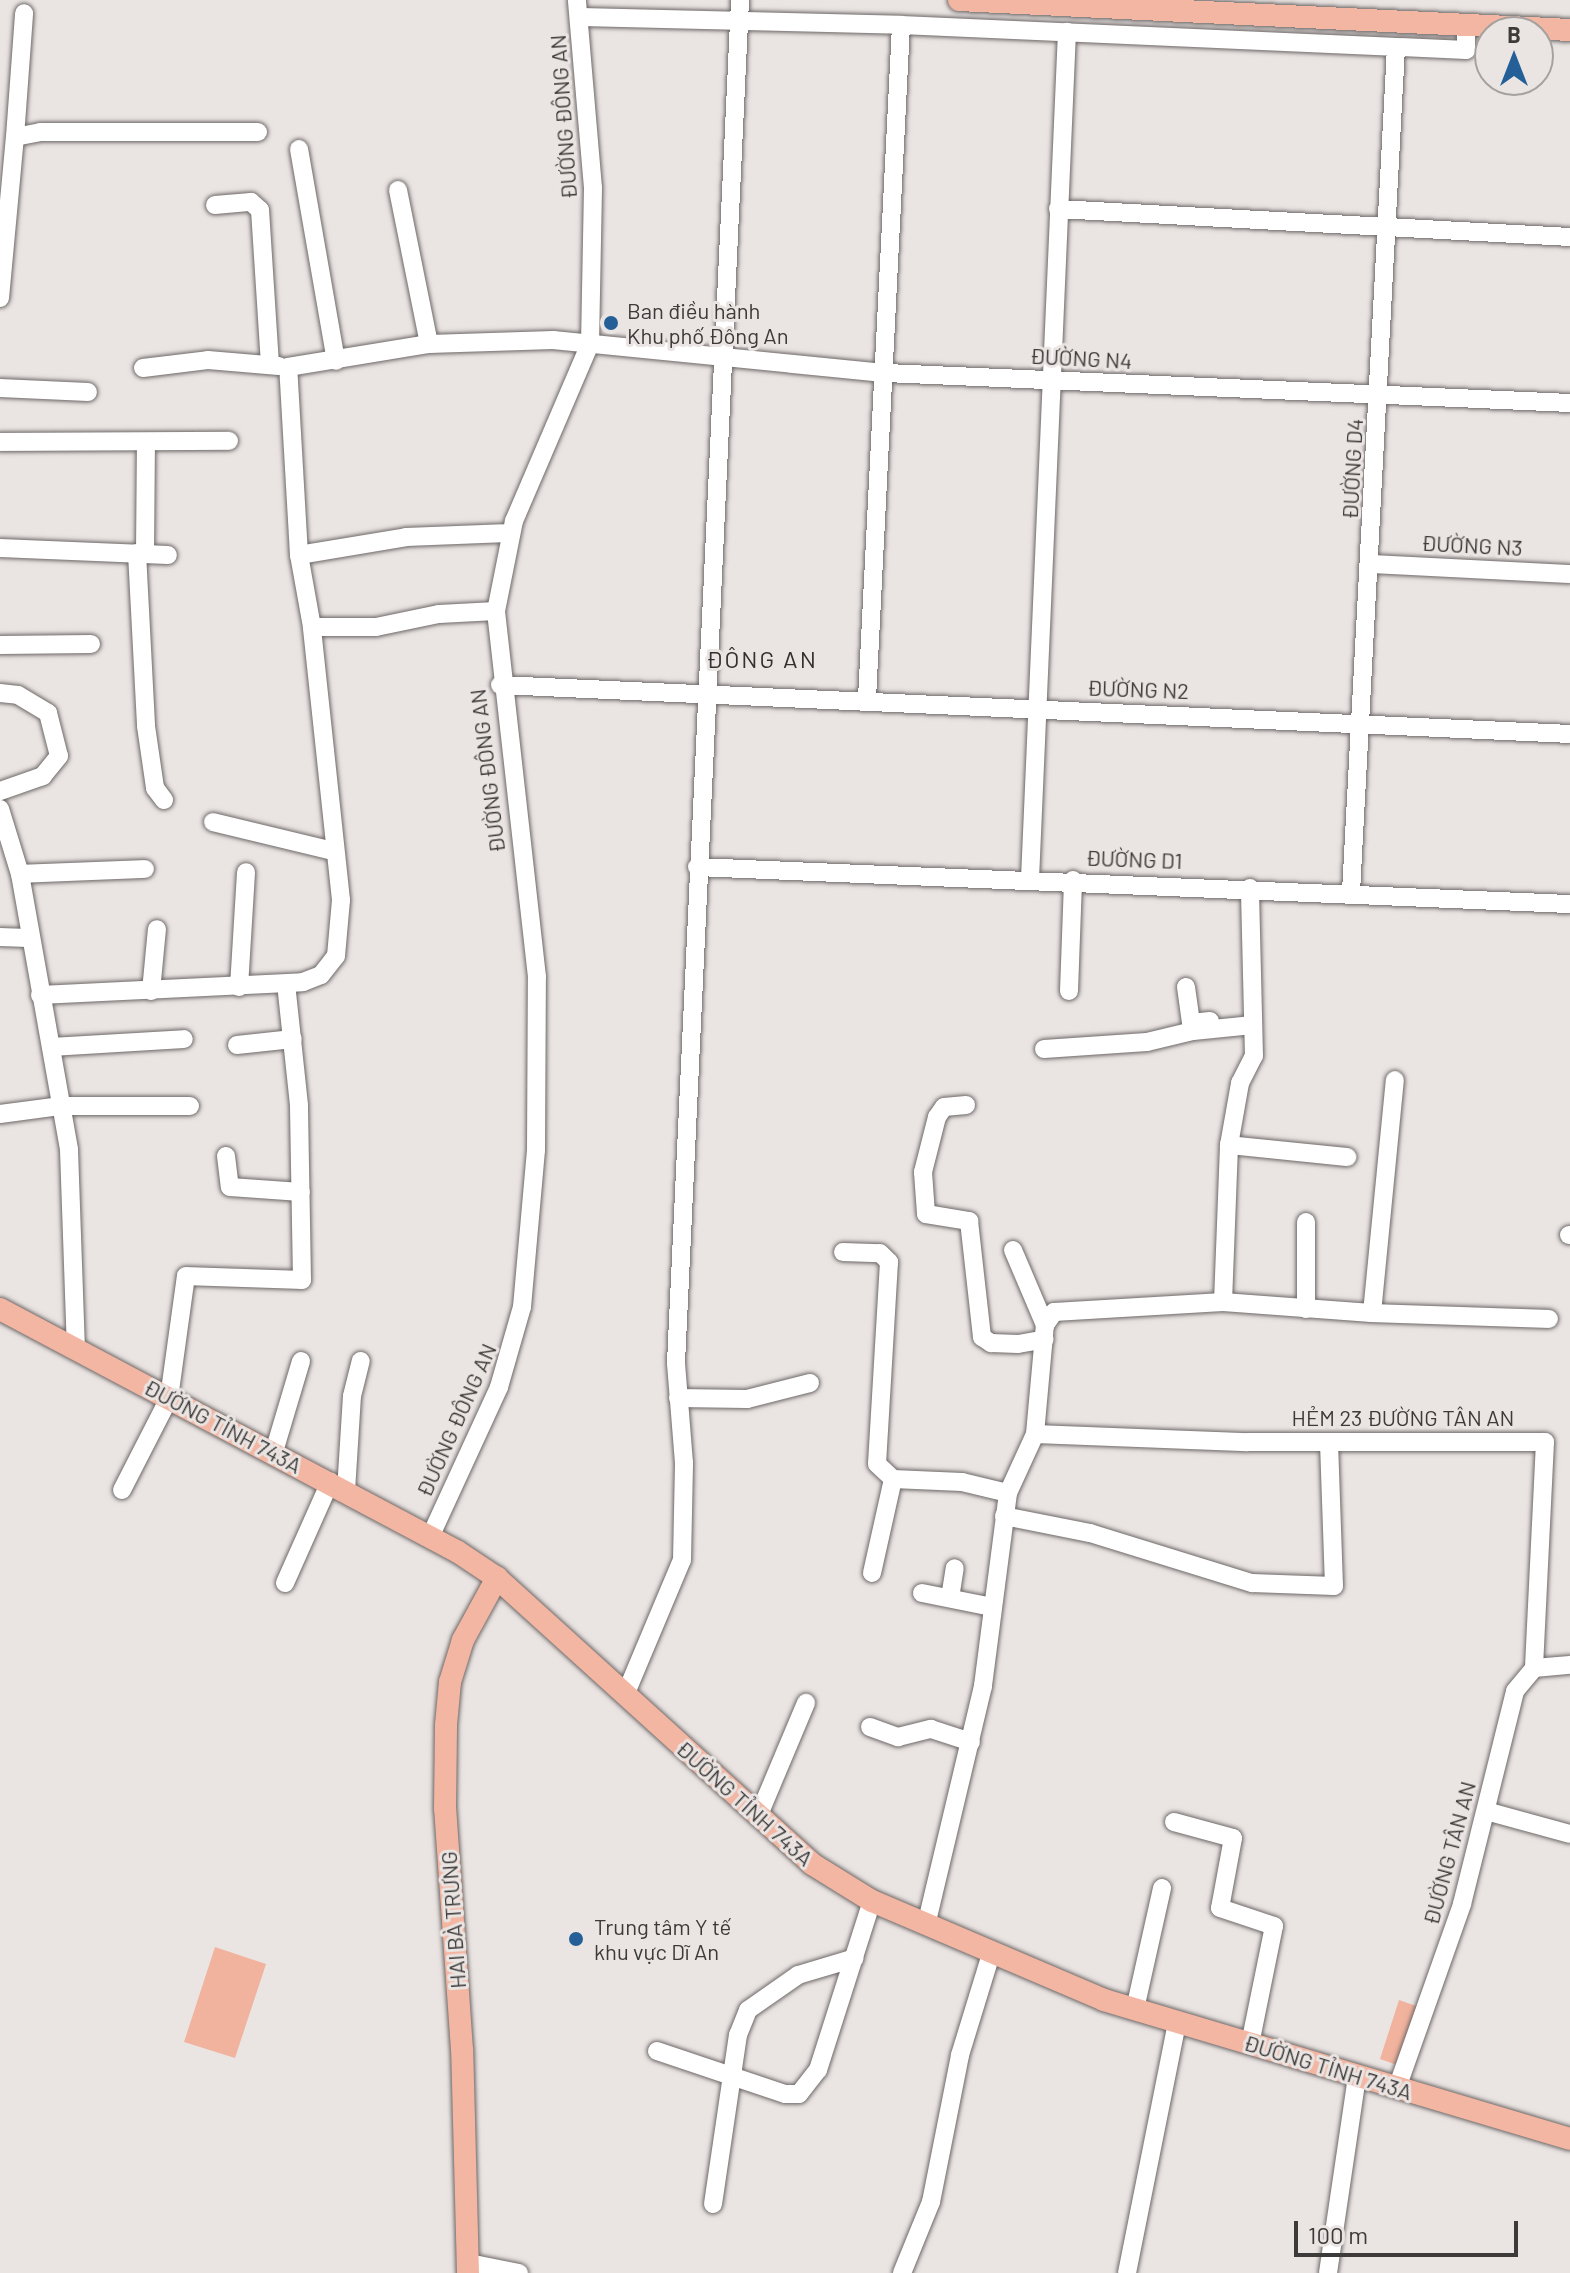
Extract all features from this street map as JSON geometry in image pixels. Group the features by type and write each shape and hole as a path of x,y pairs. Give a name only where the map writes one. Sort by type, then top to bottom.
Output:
{"main road":[{"path":"959,0 1570,30"},
{"name":"ĐƯỜNG TỈNH 743A","path":"0,1309 273,1455 431,1535 497,1578 812,1864 872,1901 1135,2009 1570,2139"},
{"name":"HAI BÀ TRƯNG","path":"469,2268 462,2050 445,1809 446,1725 450,1682 463,1640 497,1578"}],"street":[{"path":"626,1693 682,1560 684,1463 678,1398 697,867 740,0"},
{"path":"579,8 739,20 1466,50 1466,23"},
{"name":"ĐƯỜNG ĐÔNG AN","path":"431,1535 514,1346 536,1150 537,977 500,685 496,611 511,533 590,344 593,188 579,8"},
{"path":"0,298 24,13"},
{"path":"867,699 886,373 901,25"},
{"path":"1030,879 1067,32"},
{"name":"ĐƯỜNG D4","path":"1351,892 1380,397 1396,48"},
{"path":"15,137 40,132 258,132"},
{"path":"299,149 336,361"},
{"path":"398,190 429,344"},
{"path":"40,995 286,984 321,975 341,942 312,627 299,555 260,210 251,202 215,205"},
{"path":"1058,209 1570,237"},
{"name":"ĐƯỜNG N4","path":"143,368 208,360 279,366 336,361 429,344 496,340 590,344 886,373 1570,403"},
{"path":"0,388 88,392"},
{"path":"0,442 229,441"},
{"path":"146,443 141,553 146,726 155,788 164,800"},
{"path":"299,555 406,537 511,533"},
{"path":"0,548 168,555"},
{"name":"ĐƯỜNG N3","path":"1371,564 1570,574"},
{"path":"312,627 376,627 439,614 496,611"},
{"path":"0,645 91,644"},
{"name":"ĐƯỜNG N2","path":"500,685 867,699 1570,734"},
{"path":"0,693 18,695 48,713 59,756 43,776 0,791"},
{"path":"0,809 20,874 28,938 69,1150 76,1347"},
{"path":"213,822 333,851"},
{"name":"ĐƯỜNG D1","path":"697,867 1073,880 1570,904"},
{"path":"20,874 145,869"},
{"path":"239,987 246,872"},
{"path":"1069,991 1073,880"},
{"path":"1223,1302 1229,1145 1236,1095 1254,1056 1250,888"},
{"path":"151,991 157,929"},
{"path":"0,937 28,938"},
{"path":"122,1490 169,1398 186,1276 302,1280 293,1039 286,984"},
{"path":"1186,987 1191,1023 1253,1021"},
{"path":"1044,1049 1147,1042 1253,1021"},
{"path":"51,1047 184,1039"},
{"path":"237,1045 293,1039"},
{"path":"1372,1313 1395,1080"},
{"path":"966,1105 944,1107 937,1117 923,1172 926,1214 969,1221 982,1337 991,1343 1018,1344 1045,1332"},
{"path":"0,1114 61,1106 190,1106"},
{"path":"1229,1145 1347,1157"},
{"path":"226,1156 230,1187 301,1192"},
{"path":"1306,1222 1306,1309"},
{"path":"1013,1250 1045,1332"},
{"path":"843,1252 880,1253 889,1262 874,1451 877,1464 893,1479 962,1482 1008,1493"},
{"path":"926,1925 971,1742 1008,1493 1035,1434 1045,1332 1054,1312 1078,1307 1223,1302 1372,1313 1549,1319"},
{"path":"273,1455 301,1361"},
{"path":"285,1583 338,1486 361,1361"},
{"path":"678,1398 747,1399 810,1383"},
{"name":"HẺM 23 ĐƯỜNG TÂN AN","path":"1035,1434 1329,1443 1545,1442 1534,1668"},
{"path":"1004,1516 1090,1533 1252,1583 1334,1586 1329,1443"},
{"path":"872,1573 893,1479"},
{"path":"950,1598 955,1568"},
{"path":"922,1593 992,1607"},
{"path":"1534,1668 1570,1665"},
{"name":"ĐƯỜNG TÂN AN","path":"1397,2088 1459,1914 1515,1691 1534,1668"},
{"path":"758,1817 806,1703"},
{"path":"870,1727 898,1737 931,1729 971,1742"},
{"path":"1486,1811 1570,1834"},
{"path":"1174,1822 1233,1838 1220,1908 1274,1926 1250,2044"},
{"path":"1135,2009 1162,1888"},
{"path":"657,2051 785,2094 804,2091 818,2070 872,1901"},
{"path":"902,2273 931,2202 960,2055 992,1951"},
{"path":"713,2204 741,2024 755,2003 798,1975 855,1958"},
{"path":"1127,2273 1177,2022"},
{"path":"1328,2273 1357,2076"},
{"path":"469,2268 519,2273"}],"shaded area":[{"path":"215,1947 266,1964 235,2058 184,2042"},
{"path":"1399,2000 1419,2007 1400,2066 1380,2059"}],"place":[{"name":"Ban điều hành Khu phố Đông An","path":"611,323"},
{"name":"Trung tâm Y tế khu vực Dĩ An","path":"576,1939"}],"district":[{"name":"ĐÔNG AN","path":"762,659"}]}
